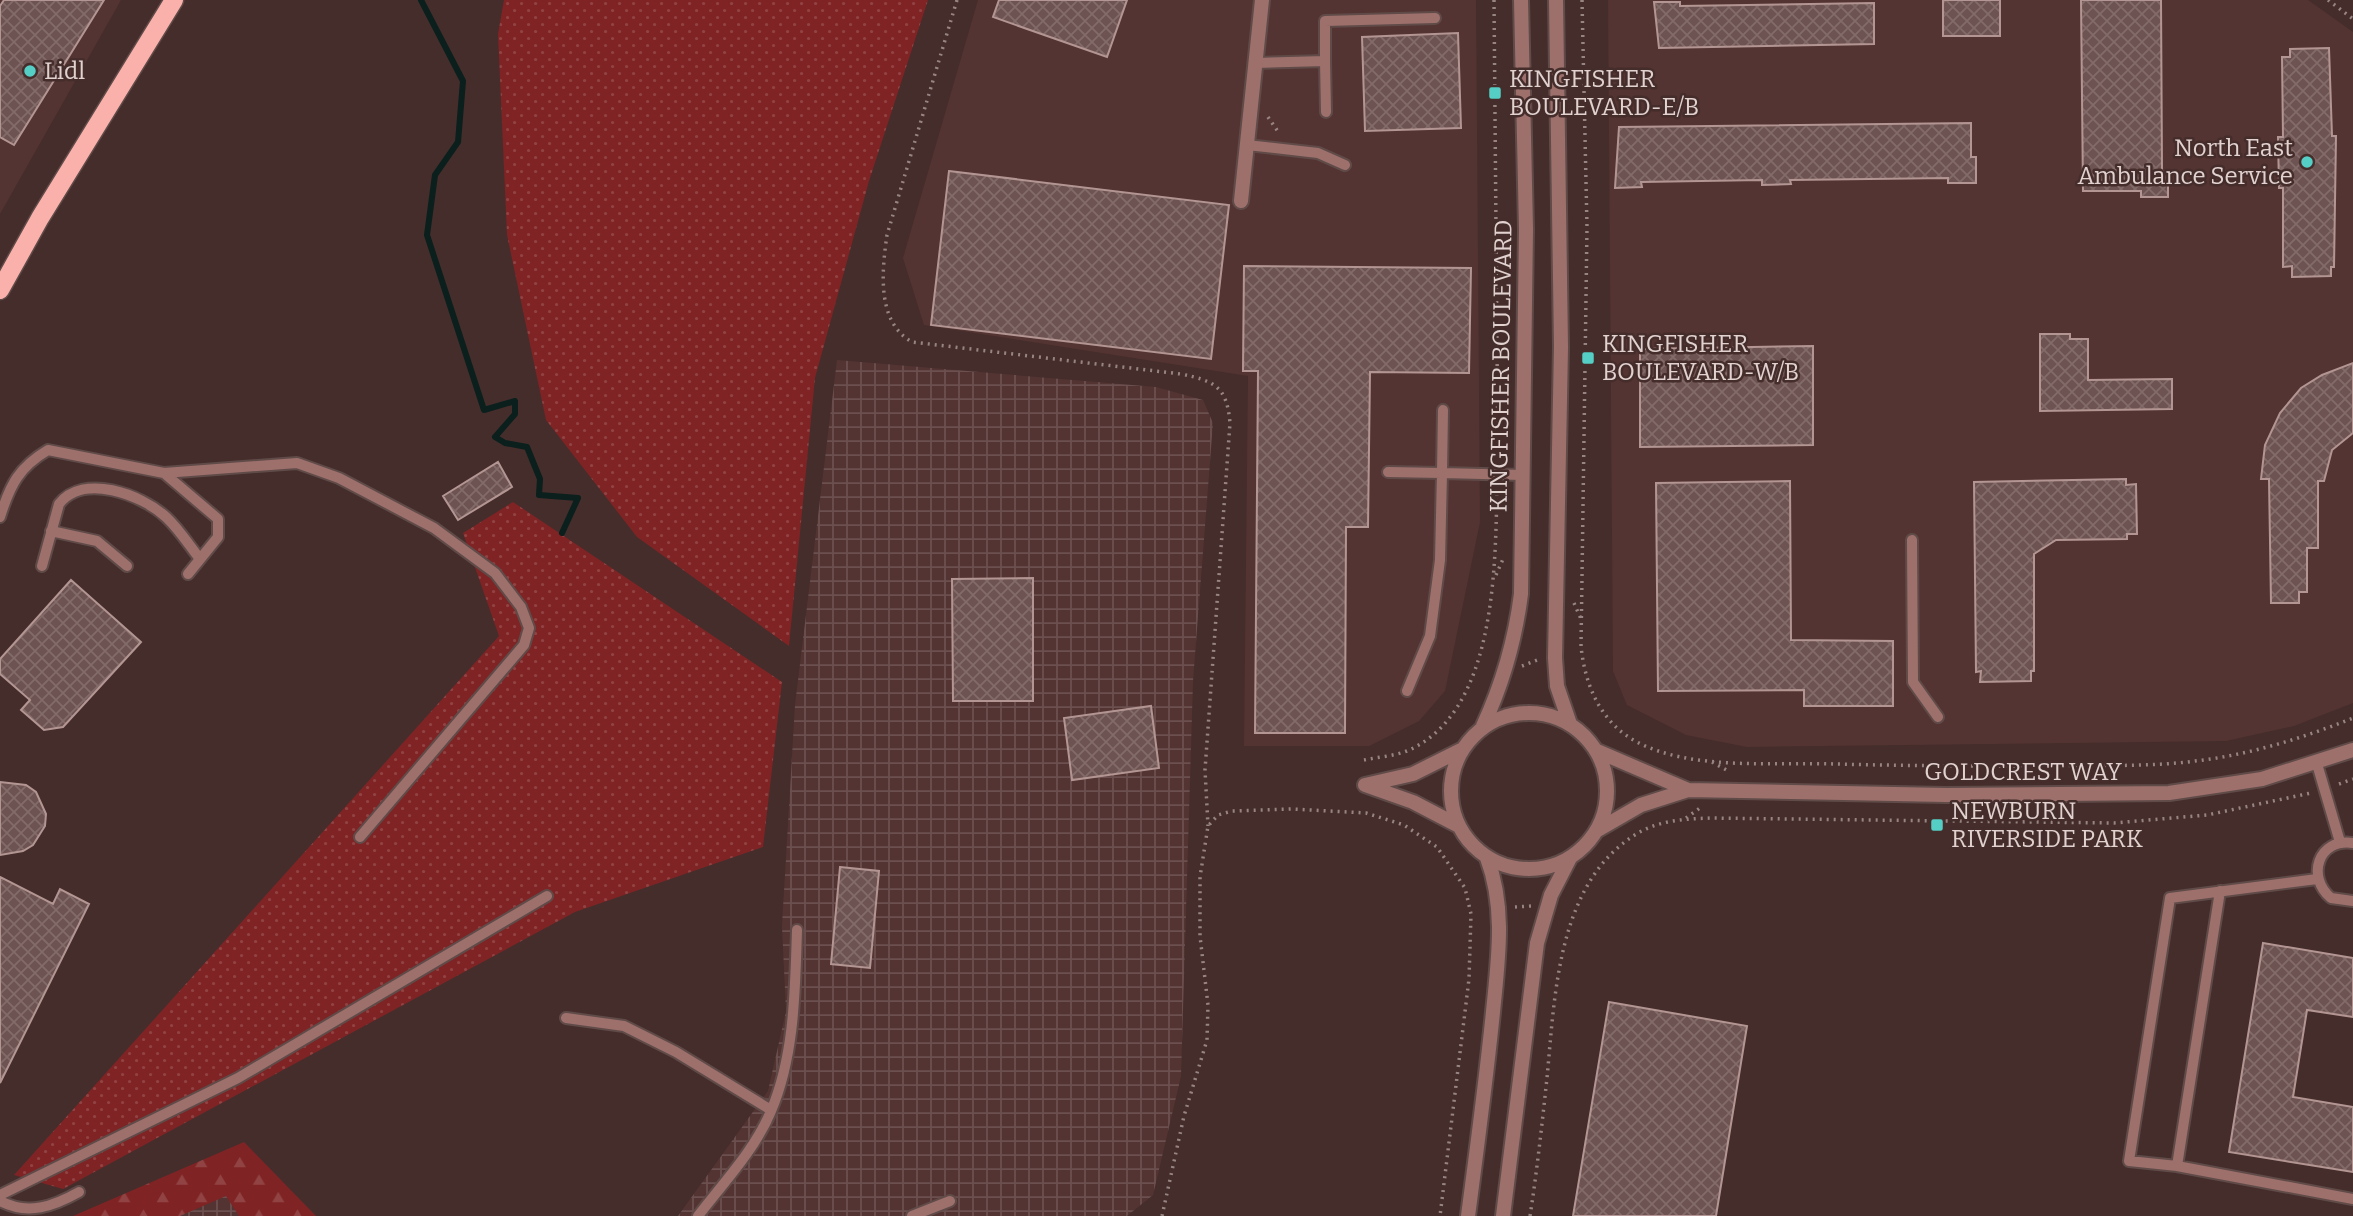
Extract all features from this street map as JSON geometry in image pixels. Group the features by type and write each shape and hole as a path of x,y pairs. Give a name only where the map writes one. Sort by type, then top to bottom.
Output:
{"main road":[{"path":"0,290 40,218 174,0"}],"street":[{"path":"1241,201 1262,0"},
{"name":"KINGFISHER BOULEVARD","path":"1483,726 1508,663 1521,594 1526,229 1521,0"},
{"path":"1556,0 1561,347 1555,658 1557,686 1570,724"},
{"path":"1458,826 1451,803 1451,780 1462,750 1483,726 1508,715 1536,712 1570,724 1597,751 1688,790"},
{"path":"1462,750 1413,774 1365,785 1413,802 1458,826 1487,858 1494,876 1499,909 1488,1066 1468,1216"},
{"name":"GOLDCREST WAY","path":"1688,790 1946,795 2140,795 2242,783 2317,764 2353,750"},
{"path":"1596,831 1606,800 1607,784 1597,751"},
{"path":"1503,1216 1533,970 1546,910 1570,858 1596,831 1641,805 1688,790"},
{"path":"1487,858 1522,869 1547,867 1570,858"}],"lane":[{"path":"1326,112 1325,21 1435,18"},
{"path":"1256,63 1325,61"},
{"path":"1247,145 1318,153 1345,165"},
{"path":"1407,691 1430,636 1440,561 1443,410"},
{"path":"0,517 6,499 26,463 48,450 164,473 297,463 339,478 434,528 495,573 521,607 529,628 524,645 360,837"},
{"path":"1388,472 1524,475"},
{"path":"164,473 218,519 218,537 188,574"},
{"path":"42,566 59,504 65,496 87,487 127,496 159,512 201,559"},
{"path":"51,531 97,541 127,566"},
{"path":"1912,540 1913,682 1938,717"},
{"path":"2317,764 2340,842"},
{"path":"2353,843 2340,842 2326,849 2320,857 2317,879 2322,891 2330,898 2353,901"},
{"path":"2317,879 2170,898 2129,1161 2177,1166 2353,1199"},
{"path":"2177,1166 2220,891"},
{"path":"0,1195 238,1078 547,896"},
{"path":"698,1216 742,1160 772,1111 788,1050 795,998 797,930"},
{"path":"566,1018 624,1026 676,1052 772,1111"},
{"path":"0,1201 11,1208 50,1209 79,1192"},
{"path":"912,1216 950,1202"}],"path":[{"path":"957,0 887,235 883,263 888,313 895,328 912,342 1204,379 1219,387 1228,404 1230,423 1205,771 1208,826 1200,877 1200,924 1208,1005 1207,1040 1184,1116 1162,1216"},
{"path":"1364,760 1407,751 1435,732 1459,704 1479,655 1494,580 1498,474 1494,0"},
{"path":"1582,0 1587,227 1582,656 1599,707 1622,732 1657,751 1710,761 1919,766 2174,763 2216,758 2270,746 2353,718"},
{"path":"2328,0 2353,19"},
{"path":"1479,655 1526,667 1540,659 1582,656"},
{"path":"1530,1216 1562,954 1573,920 1595,877 1621,845 1649,828 1684,819 2114,823 2207,815 2292,800 2353,779"},
{"path":"1208,826 1218,815 1232,811 1333,811 1384,817 1416,832 1446,857 1465,888 1471,914 1469,979 1440,1216"},
{"path":"1471,914 1526,905 1573,920"}],"shaded area":[{"name":"Lidl","path":"0,0 121,0 0,214"},
{"path":"978,0 1476,0 1480,522 1445,691 1419,721 1369,746 1244,746 1248,376 924,325 903,258"},
{"path":"1608,0 2308,0 2353,32 2353,703 2294,726 2226,741 1747,747 1686,735 1627,705 1613,671"},
{"path":"837,360 1156,387 1203,400 1213,423 1193,681 1181,1076 1153,1195 1127,1216 678,1216 768,1091 786,1011 782,926 795,705"},
{"path":"228,1186 255,1216 162,1216"}],"green space":[{"path":"504,0 928,0 869,181 815,378 789,646 637,537 546,420 507,235 498,34"},
{"path":"513,502 782,682 763,847 575,912 63,1189 14,1175 499,636 463,533"},
{"path":"244,1142 316,1216 239,1216 226,1196 180,1216 73,1216"}],"building":[{"name":"Lidl","path":"4,0 104,0 14,145 0,137 0,6"},
{"path":"999,0 1127,0 1107,57 993,17"},
{"path":"1943,0 2000,0 2000,36 1943,36"},
{"path":"2081,0 2161,0 2162,171 2168,171 2168,197 2141,197 2141,191 2083,191"},
{"path":"1654,2 1680,2 1680,6 1874,3 1874,44 1659,48"},
{"path":"1458,33 1461,128 1365,131 1362,37"},
{"name":"North East Ambulance Service","path":"2329,48 2332,136 2336,136 2334,267 2331,267 2331,276 2292,277 2292,266 2283,267 2283,188 2279,188 2278,137 2283,137 2282,57 2290,57 2290,49"},
{"path":"1971,123 1971,157 1976,157 1976,183 1948,183 1948,178 1790,180 1791,184 1762,185 1762,180 1641,182 1642,187 1615,188 1619,127"},
{"path":"949,171 1229,205 1211,359 931,325"},
{"path":"1244,266 1471,268 1469,373 1370,372 1368,527 1346,527 1345,733 1255,733 1258,371 1243,371"},
{"path":"2040,334 2070,334 2070,339 2088,339 2088,380 2172,379 2172,409 2040,411"},
{"path":"1813,346 1813,445 1640,447 1640,349"},
{"path":"2353,363 2353,433 2332,450 2324,481 2318,481 2318,548 2307,548 2307,592 2299,592 2299,603 2271,603 2269,479 2261,479 2265,445 2280,413 2301,388 2322,375"},
{"path":"498,462 512,487 458,520 443,496"},
{"path":"2126,479 2126,485 2136,484 2137,534 2127,534 2127,539 2056,540 2034,554 2034,671 2031,671 2031,681 1980,682 1981,671 1976,672 1974,482"},
{"path":"1790,481 1791,640 1893,641 1893,706 1804,706 1804,690 1658,691 1656,483"},
{"path":"1033,578 1033,701 953,701 952,579"},
{"path":"71,580 141,642 63,727 44,730 21,710 30,700 0,674 0,659"},
{"path":"1151,706 1159,768 1072,780 1064,718"},
{"path":"0,782 26,785 36,792 46,814 45,826 33,845 23,851 0,855"},
{"path":"840,867 879,871 870,968 831,964"},
{"path":"0,877 53,904 60,889 89,904 0,1083"},
{"path":"2263,943 2353,958 2353,1017 2307,1010 2293,1097 2353,1107 2353,1172 2229,1152"},
{"path":"1609,1002 1747,1026 1716,1216 1573,1216"}],"waterway":[{"path":"421,0 463,81 458,142 435,175 427,235 484,410 515,401 515,414 495,437 505,443 527,447 540,479 539,495 578,498 562,533"}],"place":[{"name":"Lidl","path":"30,71"},
{"name":"KINGFISHER BOULEVARD-E/B","path":"1495,93"},
{"name":"North East Ambulance Service","path":"2307,162"},
{"name":"KINGFISHER BOULEVARD-W/B","path":"1588,358"},
{"name":"NEWBURN RIVERSIDE PARK","path":"1937,825"}]}
